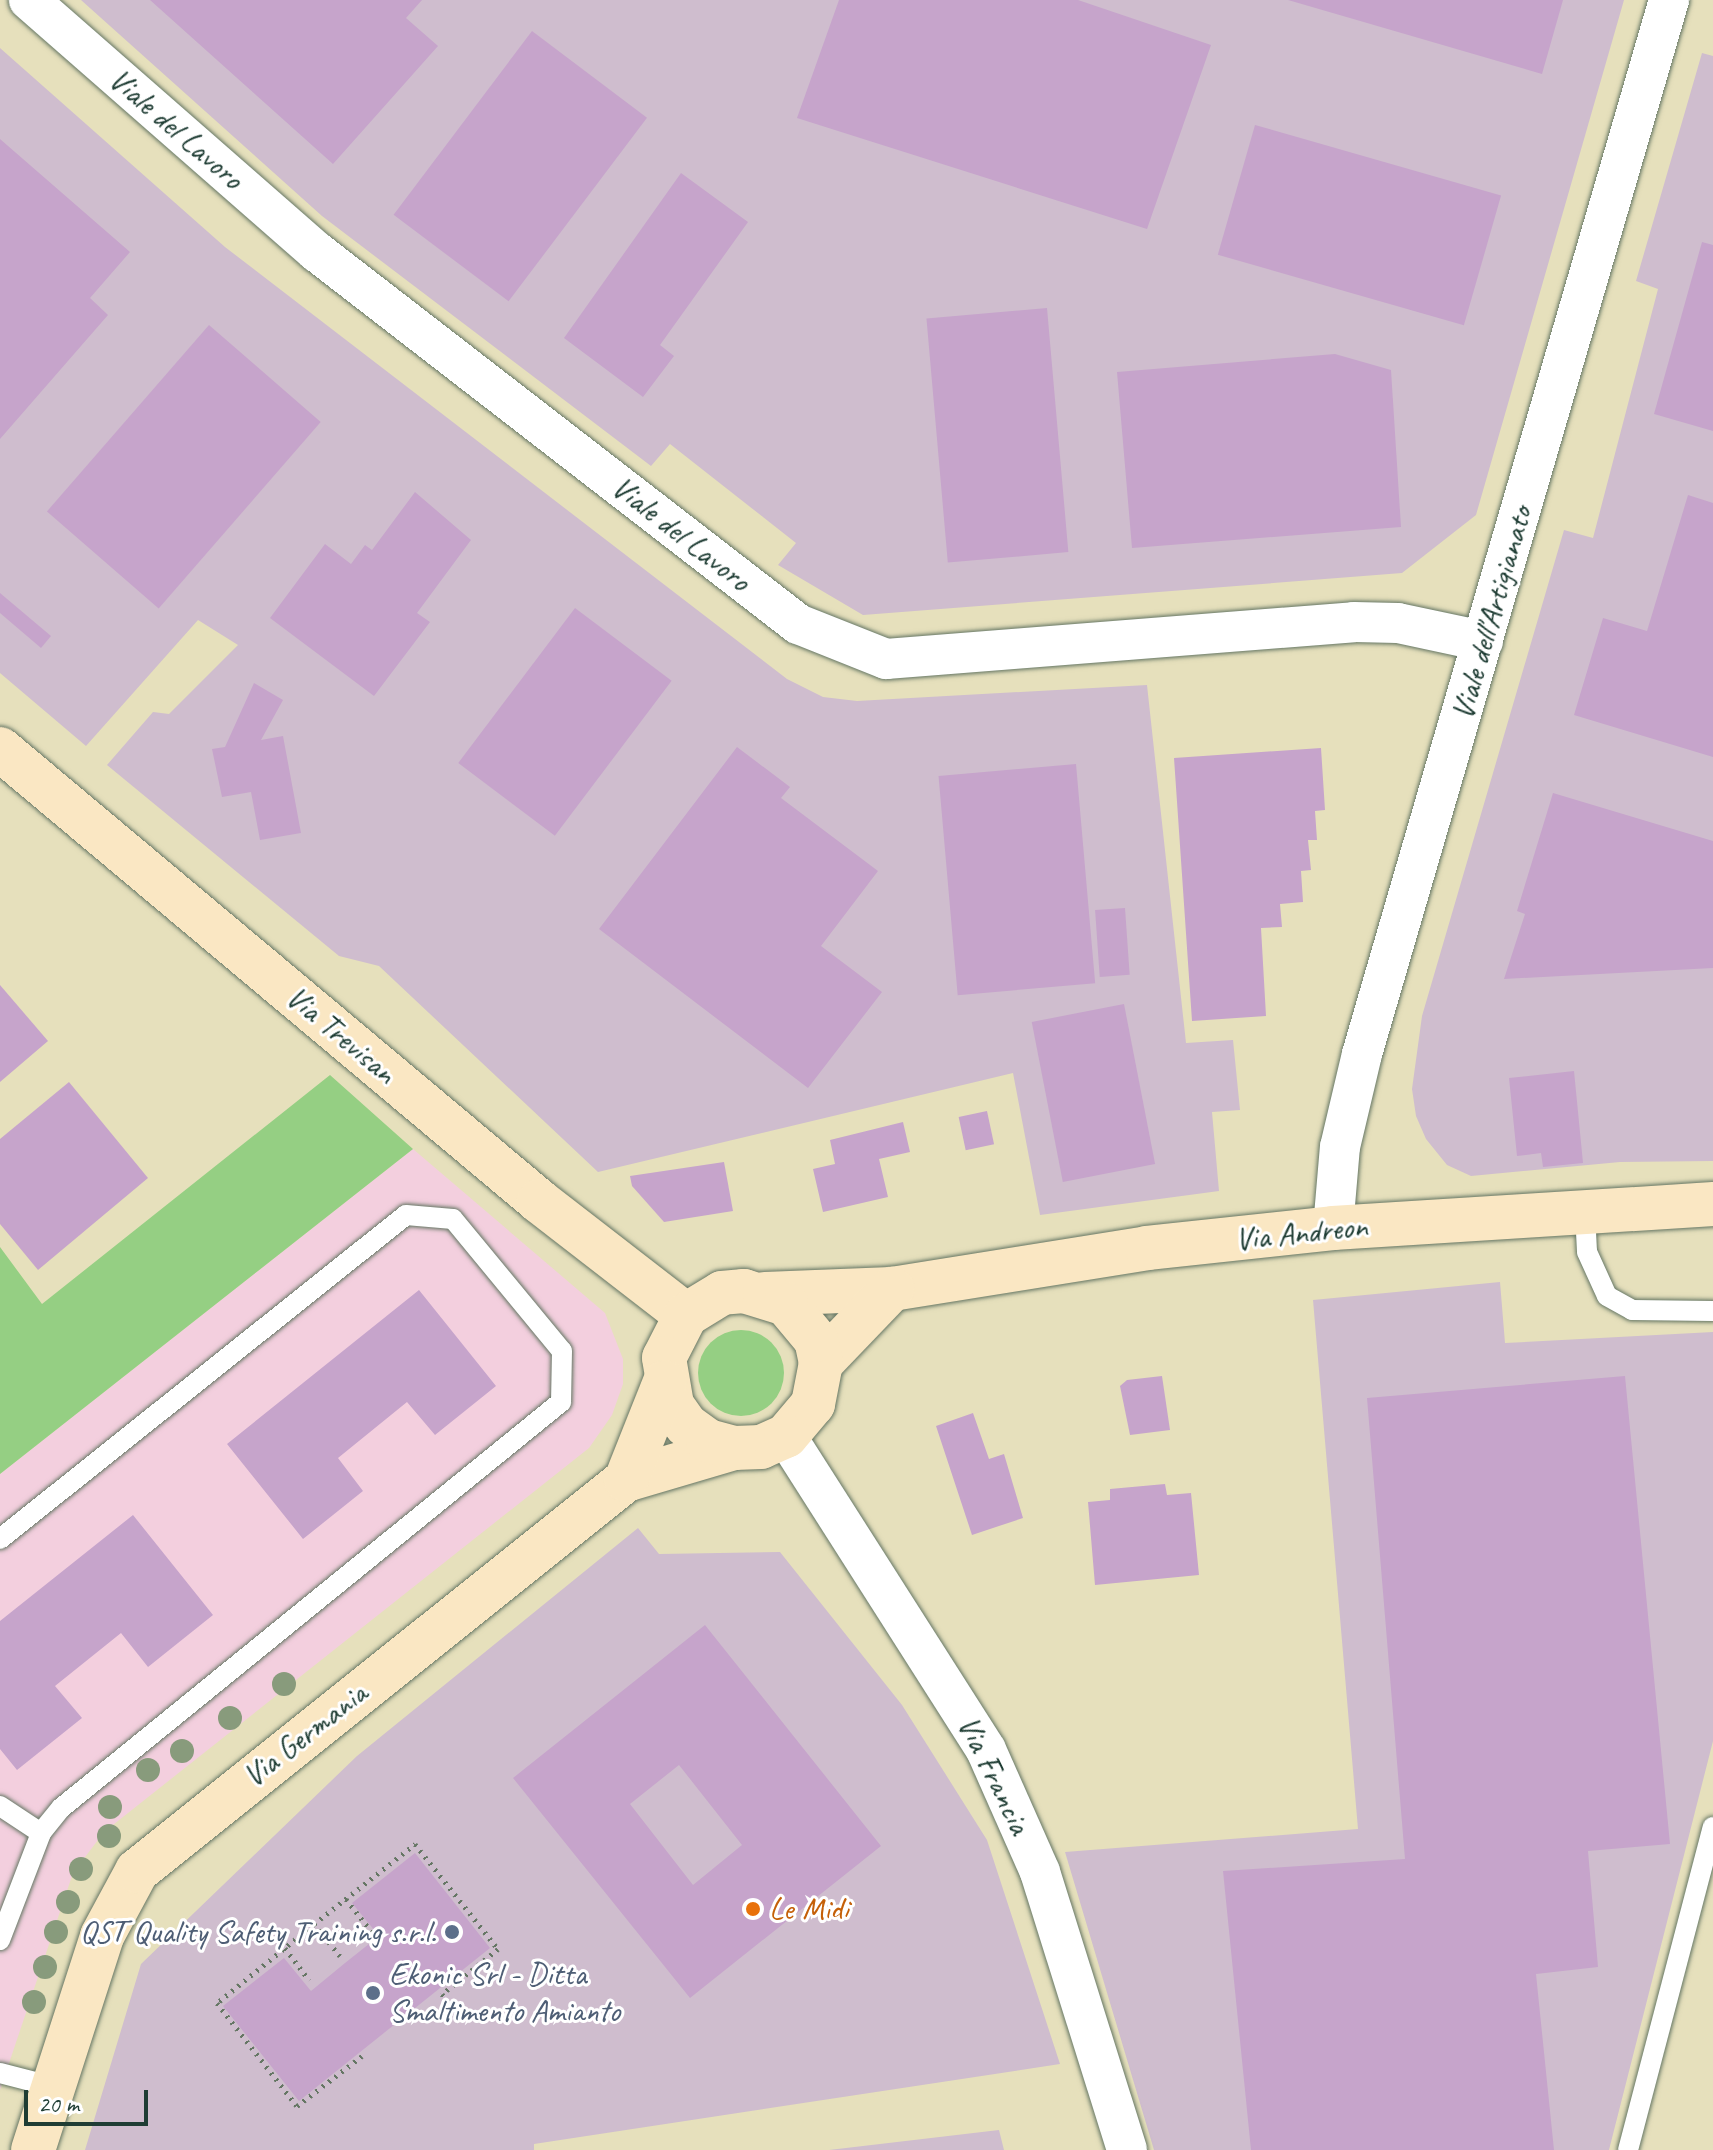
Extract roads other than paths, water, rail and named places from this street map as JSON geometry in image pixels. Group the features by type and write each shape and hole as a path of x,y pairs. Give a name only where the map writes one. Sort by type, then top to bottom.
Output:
{"main road":[{"name":"Via Trevisan","path":"0,749 539,1201 686,1315"},
{"name":"Via Andreon","path":"765,1294 892,1289 1147,1248 1333,1228 1713,1204"},
{"path":"626,1480 734,1448 761,1447 786,1436 813,1404 821,1363 892,1289"},
{"path":"734,1448 708,1441 686,1425 672,1405 665,1382 664,1358 686,1315 722,1293 765,1294 803,1320 821,1363"},
{"name":"Via Germania","path":"33,2150 102,1936 137,1871 626,1480 665,1382"}],"street":[{"name":"Viale del Lavoro","path":"29,0 317,252 798,624 886,659 1354,622 1398,623 1483,641"},
{"name":"Viale dell'Artigianato","path":"1333,1228 1340,1147 1362,1054 1669,0"},
{"name":"Via Francia","path":"786,1436 986,1750 1040,1872 1127,2150"}],"lane":[{"path":"1585,1212 1587,1252 1607,1296 1632,1310 1713,1311"},
{"path":"0,1539 406,1215 453,1219 562,1351 561,1402 61,1808 41,1833 0,1940"},
{"path":"0,1806 41,1833"},
{"path":"1628,2150 1713,1827"},
{"path":"0,2073 54,2087"}],"place":[{"name":"Le Midi","path":"753,1909"},
{"name":"QST Quality Safety Training s.r.l.","path":"452,1932"},
{"name":"Ekonic Srl - Ditta Smaltimento Amianto","path":"373,1993"}]}
